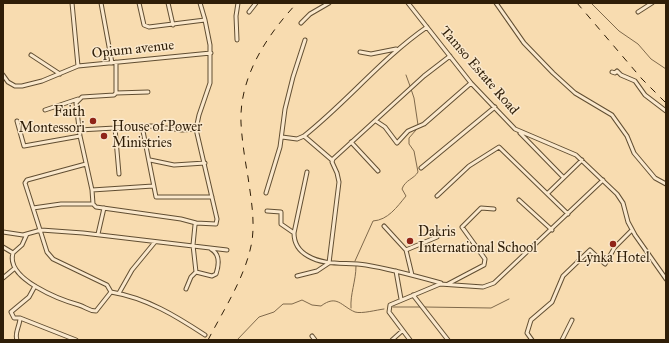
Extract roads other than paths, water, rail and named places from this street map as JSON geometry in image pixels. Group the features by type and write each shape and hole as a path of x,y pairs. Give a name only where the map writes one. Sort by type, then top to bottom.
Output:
{"street":[{"path":"72,3 78,66"},
{"path":"101,3 114,62 116,93"},
{"path":"139,3 144,25 146,26 205,20"},
{"path":"168,3 173,24"},
{"path":"33,208 61,204 93,204 96,207 216,224 217,219 196,129 205,96 209,88 211,53 205,20 200,3"},
{"path":"237,40 236,16 238,3"},
{"path":"249,12 256,3"},
{"path":"301,23 306,17 329,3"},
{"name":"Tamso Estate Road","path":"408,3 472,83 518,131 570,152 582,160 622,200 632,230 652,261 666,279"},
{"path":"496,3 524,43 553,73 576,93 613,117 627,136 634,153 655,178 666,184"},
{"path":"638,12 652,3"},
{"path":"282,137 297,139 304,136 396,49 427,27"},
{"path":"266,194 282,137 284,108 305,40"},
{"path":"360,52 374,54 396,49"},
{"name":"Opium avenue","path":"3,75 8,82 15,86 22,86 60,74 78,66 211,53"},
{"path":"31,55 60,74"},
{"path":"332,160 424,76 450,56"},
{"path":"612,72 615,73 617,71 621,75 635,81 645,95 666,111"},
{"path":"376,121 385,127 395,142 400,142 408,131 424,124 472,83"},
{"path":"45,110 78,99 116,93 148,92"},
{"path":"78,99 76,103 80,136 92,190 93,204"},
{"path":"421,168 495,107"},
{"path":"17,121 24,146 80,136"},
{"path":"80,130 142,126 182,130 196,129"},
{"path":"142,126 150,160 153,186 157,198 212,197"},
{"path":"115,128 119,174"},
{"path":"518,131 563,177"},
{"path":"304,136 332,160 339,182 330,263"},
{"path":"351,142 378,171"},
{"path":"437,196 468,166 486,157 498,146 503,148 568,214"},
{"path":"150,160 174,165 205,163"},
{"path":"548,193 582,160"},
{"path":"86,164 27,180 25,183 47,252 53,259 78,272 92,276 107,285 111,292"},
{"path":"307,172 294,233 295,241 302,252 308,256 330,263 365,265 396,271 446,284 483,287 494,283 552,230 603,180"},
{"path":"92,190 153,186"},
{"path":"519,200 552,230"},
{"path":"98,234 104,208"},
{"path":"410,340 402,332 388,309 390,304 436,285 446,284 484,266 485,259 462,227 481,208 494,209"},
{"path":"267,211 281,212 281,224 294,233"},
{"path":"196,222 193,245 196,272"},
{"path":"384,226 406,250 412,275"},
{"path":"3,232 26,234 40,230 98,234 184,246 193,245 227,250"},
{"path":"532,340 527,333 529,322 536,314 552,302 564,274 590,250 605,264 615,247 632,230"},
{"path":"26,234 22,245 13,253 12,262 15,268 30,284 69,303 80,305 89,311 96,311 111,292"},
{"path":"406,250 437,237"},
{"path":"119,293 132,270 155,242"},
{"path":"3,246 13,253"},
{"path":"196,272 212,276 216,274 218,264 217,255 210,248"},
{"path":"297,276 317,271 330,263"},
{"path":"3,278 15,268"},
{"path":"396,271 401,299"},
{"path":"186,289 191,277 196,272"},
{"path":"35,286 29,297 19,307 12,311 12,317 20,318 76,340"},
{"path":"111,292 119,293 153,304 177,316 205,335"},
{"path":"412,294 448,340"},
{"path":"17,340 16,332 20,324 20,318"},
{"path":"562,340 572,320"},
{"path":"392,340 402,332"},
{"path":"312,336 315,340"}],"waterway":[{"path":"591,3 619,31 638,44 651,59 666,69"},
{"path":"406,75 410,86"},
{"path":"411,89 414,98 418,125"},
{"path":"355,261 373,221 388,216 396,208 406,196 402,189 403,186 418,172 414,151 409,144 409,138 416,130"},
{"path":"351,308 356,266"},
{"path":"424,307 491,308 509,299"},
{"path":"237,340 259,317 274,312 283,304 292,304 302,300 312,305 321,306 331,301 335,301 355,312 384,309"},
{"path":"393,307 421,307"}],"railway":[{"path":"208,340 240,280 252,241 252,209 241,123 245,89 250,73 266,43 275,29 297,3"},
{"path":"577,3 642,79 666,103"}],"place":[{"name":"Faith Montessori","path":"93,121"},
{"name":"House of Power Ministries","path":"104,136"},
{"name":"Dakris International School","path":"410,241"},
{"name":"Lynka Hotel","path":"613,244"}]}
